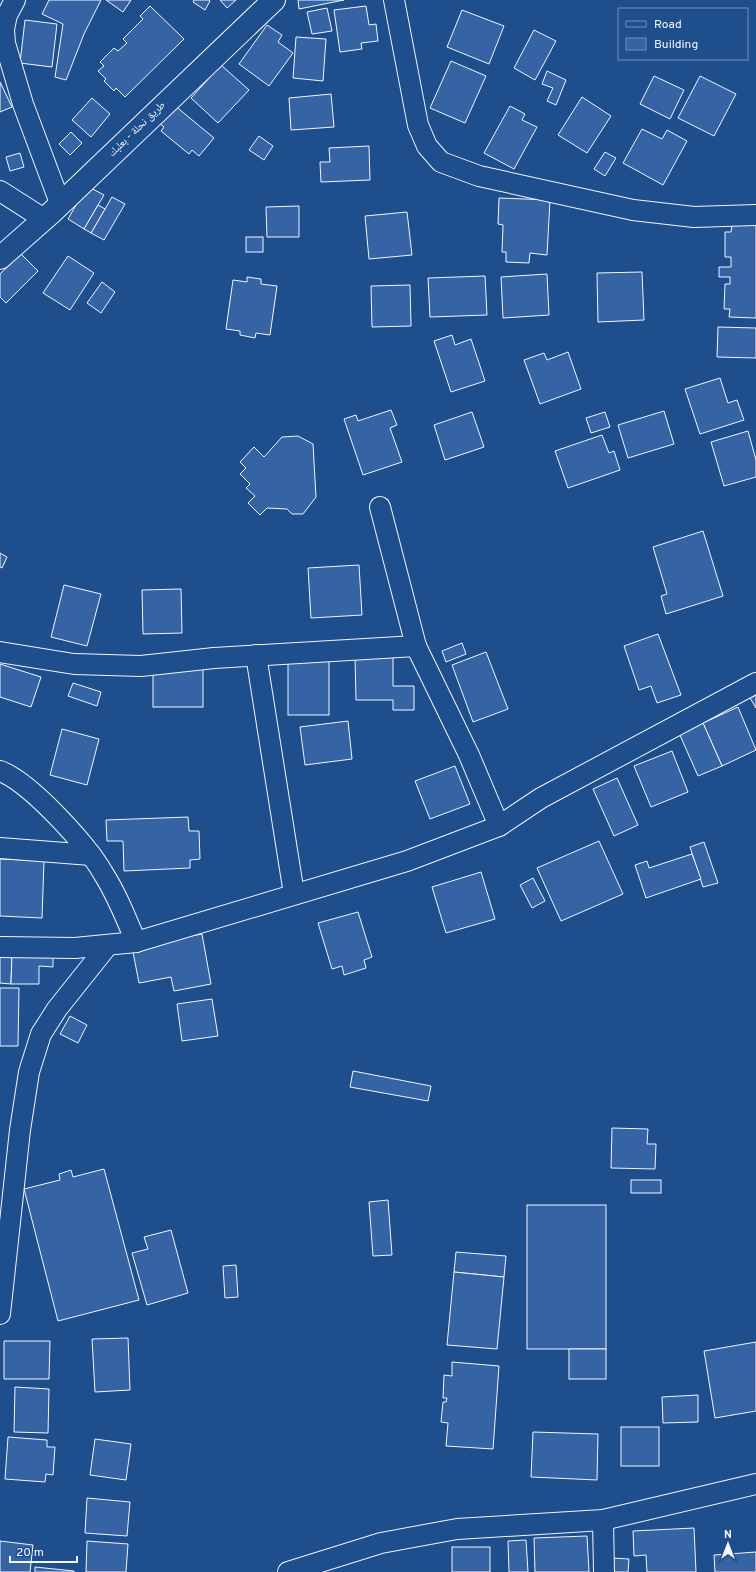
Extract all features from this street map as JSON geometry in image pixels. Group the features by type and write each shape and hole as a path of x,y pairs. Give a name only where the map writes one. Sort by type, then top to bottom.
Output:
{"street":[{"path":"15,0 7,15 4,29 5,43 23,104 60,203"},
{"name":"طريق نحلة - بعلبك","path":"0,258 44,219 274,0"},
{"path":"394,0 418,125 426,146 441,162 479,176 633,210 694,218 756,215"},
{"path":"0,191 44,219"},
{"path":"380,507 416,646 469,755 499,826"},
{"path":"0,652 74,664 141,666 256,655 416,646"},
{"path":"256,655 294,894"},
{"path":"0,947 75,948 136,942 407,861 499,826 541,798 756,683"},
{"path":"0,771 30,790 47,806 91,855 118,899 136,942"},
{"path":"0,848 91,855"},
{"path":"0,1314 20,1130 29,1072 41,1034 57,1009 108,945"},
{"path":"288,1572 381,1543 457,1529 603,1520 756,1484"},
{"path":"603,1520 604,1572"}],"building":[{"path":"49,0 101,0 84,34 66,80 55,77 63,24 42,14"},
{"path":"106,0 131,0 123,12"},
{"path":"194,0 210,1 205,10 193,2"},
{"path":"220,0 236,0 227,8"},
{"path":"298,0 344,0 299,9"},
{"path":"150,6 184,39 125,97 116,88 114,91 104,81 106,79 98,71 104,66 100,62 114,48 118,51 127,43 123,39 143,19 140,16"},
{"path":"366,6 369,25 376,24 378,41 361,43 362,49 340,52 334,10"},
{"path":"327,8 332,31 312,34 307,12"},
{"path":"462,10 504,26 489,64 447,47"},
{"path":"25,20 57,24 52,67 20,63"},
{"path":"267,25 282,35 278,42 293,53 269,86 239,64"},
{"path":"534,30 556,41 535,80 514,68"},
{"path":"296,37 326,39 323,81 293,78"},
{"path":"451,61 486,76 465,123 430,108"},
{"path":"221,65 249,90 218,123 191,98"},
{"path":"547,71 566,80 556,105 547,101 553,88 542,84"},
{"path":"654,76 684,90 670,119 640,104"},
{"path":"700,76 736,94 714,136 678,118"},
{"path":"0,82 12,107 0,112"},
{"path":"331,94 334,127 291,130 289,98"},
{"path":"582,97 611,116 587,153 558,135"},
{"path":"92,98 110,114 91,137 72,120"},
{"path":"174,105 214,138 199,156 192,150 189,154 161,131 164,127 159,123"},
{"path":"510,106 525,114 522,120 537,127 514,169 484,153"},
{"path":"642,129 662,139 667,130 687,141 663,185 623,163"},
{"path":"71,132 82,143 70,155 59,144"},
{"path":"259,136 273,146 264,160 249,150"},
{"path":"369,146 370,180 321,182 320,162 330,162 329,148"},
{"path":"605,152 616,158 605,176 594,169"},
{"path":"20,153 24,167 10,171 6,157"},
{"path":"87,186 104,195 84,229 68,219"},
{"path":"112,197 125,204 104,240 91,233"},
{"path":"499,198 550,200 547,255 530,253 529,263 506,262 506,252 502,252 503,225 498,224"},
{"path":"98,205 105,209 91,233 84,229"},
{"path":"299,206 299,237 267,237 266,207"},
{"path":"407,212 412,255 369,259 365,216"},
{"path":"732,225 756,225 756,318 729,317 730,309 724,309 725,284 730,284 730,277 719,277 719,267 731,267 731,257 725,257 725,232 731,232"},
{"path":"246,237 263,237 263,252 246,252"},
{"path":"21,254 38,271 6,303 0,297 0,274"},
{"path":"68,256 94,273 70,310 43,293"},
{"path":"642,272 644,320 598,322 597,273"},
{"path":"547,274 549,315 503,318 501,277"},
{"path":"485,276 487,315 430,317 428,278"},
{"path":"247,277 261,279 261,284 277,286 270,335 256,333 255,338 240,335 240,331 226,329 233,280 247,282"},
{"path":"102,282 115,292 101,313 87,303"},
{"path":"410,285 411,326 372,327 371,286"},
{"path":"718,327 756,328 756,358 717,357"},
{"path":"452,335 455,345 471,339 485,381 451,392 434,341"},
{"path":"568,352 581,389 540,404 524,360 544,353 547,360"},
{"path":"720,378 728,403 737,400 744,420 700,434 685,389"},
{"path":"391,410 397,425 390,428 402,462 363,475 344,419 356,415 358,421"},
{"path":"664,411 674,444 628,458 618,425"},
{"path":"472,412 484,447 445,460 434,425"},
{"path":"605,412 610,427 591,433 586,418"},
{"path":"748,431 756,460 756,477 724,486 711,442"},
{"path":"602,435 609,453 614,451 620,470 568,488 555,451"},
{"path":"298,436 313,444 316,497 303,514 292,514 287,509 267,508 260,515 248,503 255,496 246,488 250,484 240,474 246,468 240,462 254,447 264,457 282,437"},
{"path":"703,531 723,596 666,614 661,596 667,594 653,547"},
{"path":"0,553 7,557 2,568 0,567"},
{"path":"359,565 362,615 311,618 308,568"},
{"path":"64,585 101,594 87,646 51,637"},
{"path":"181,589 182,633 143,634 142,590"},
{"path":"658,634 681,695 657,703 651,686 639,690 624,646"},
{"path":"462,643 466,654 446,662 442,651"},
{"path":"486,652 508,709 473,722 452,665"},
{"path":"288,654 329,654 329,715 288,715"},
{"path":"393,656 393,686 414,686 414,710 393,710 393,700 356,700 355,657"},
{"path":"0,664 41,677 31,707 0,697"},
{"path":"153,668 203,668 203,707 153,707"},
{"path":"73,683 101,692 97,706 68,696"},
{"path":"756,695 756,708 750,698"},
{"path":"738,707 756,750 722,766 703,723"},
{"path":"348,721 352,759 305,765 300,727"},
{"path":"703,723 722,766 698,776 679,733"},
{"path":"62,729 99,739 87,785 50,775"},
{"path":"672,751 688,792 651,807 634,766"},
{"path":"455,766 470,804 430,819 415,781"},
{"path":"617,778 638,825 614,836 593,789"},
{"path":"188,817 189,831 199,831 200,859 190,860 190,868 124,871 123,841 107,841 106,820"},
{"path":"599,841 623,894 561,921 537,868"},
{"path":"704,842 718,883 703,887 690,847"},
{"path":"692,854 701,879 646,898 635,865 647,861 649,868"},
{"path":"0,859 44,861 42,918 0,916"},
{"path":"481,872 495,919 446,933 432,887"},
{"path":"533,878 545,901 532,908 520,885"},
{"path":"358,912 372,957 364,960 366,968 344,975 342,966 332,969 318,923"},
{"path":"202,934 211,984 174,991 171,977 139,983 132,947"},
{"path":"0,952 12,952 11,984 0,983"},
{"path":"12,952 53,953 53,967 39,966 39,984 11,984"},
{"path":"0,988 19,988 18,1046 0,1046"},
{"path":"212,999 218,1036 182,1041 177,1004"},
{"path":"70,1016 87,1025 78,1043 60,1034"},
{"path":"353,1071 431,1086 428,1101 350,1087"},
{"path":"612,1128 648,1129 647,1144 656,1144 655,1169 611,1168"},
{"path":"104,1169 139,1300 58,1321 24,1189 60,1180 59,1174 71,1170 73,1177"},
{"path":"631,1180 661,1180 661,1193 631,1193"},
{"path":"388,1200 392,1255 373,1256 369,1202"},
{"path":"527,1205 606,1205 606,1349 527,1349"},
{"path":"171,1230 188,1293 147,1305 132,1253 148,1249 144,1237"},
{"path":"456,1252 506,1256 504,1277 454,1272"},
{"path":"236,1265 238,1297 225,1298 223,1266"},
{"path":"454,1272 504,1277 497,1349 447,1345"},
{"path":"128,1338 130,1390 95,1392 92,1339"},
{"path":"4,1341 50,1341 49,1379 4,1379"},
{"path":"756,1342 756,1411 715,1418 704,1351"},
{"path":"569,1349 606,1349 606,1379 569,1379"},
{"path":"452,1362 499,1366 493,1449 446,1446 448,1423 441,1422 443,1402 446,1402 447,1398 443,1398 444,1375 452,1376"},
{"path":"15,1387 49,1389 48,1433 14,1432"},
{"path":"698,1395 698,1422 663,1423 662,1397"},
{"path":"621,1427 659,1427 659,1466 621,1466"},
{"path":"533,1432 598,1434 597,1480 531,1477"},
{"path":"8,1437 47,1440 47,1447 55,1447 53,1475 46,1474 45,1482 5,1479"},
{"path":"95,1439 131,1444 126,1480 90,1475"},
{"path":"87,1498 130,1502 127,1536 85,1533"},
{"path":"694,1528 696,1572 647,1572 646,1555 634,1556 633,1531"},
{"path":"587,1536 589,1572 535,1572 534,1538"},
{"path":"526,1540 528,1572 509,1572 508,1541"},
{"path":"0,1541 33,1545 30,1572 0,1572"},
{"path":"87,1541 128,1544 126,1572 86,1572"},
{"path":"452,1547 490,1547 490,1572 452,1572"},
{"path":"756,1552 756,1572 715,1572 714,1555"},
{"path":"612,1558 629,1559 628,1572 611,1572"},
{"path":"35,1567 74,1571 74,1572 35,1572"}]}
